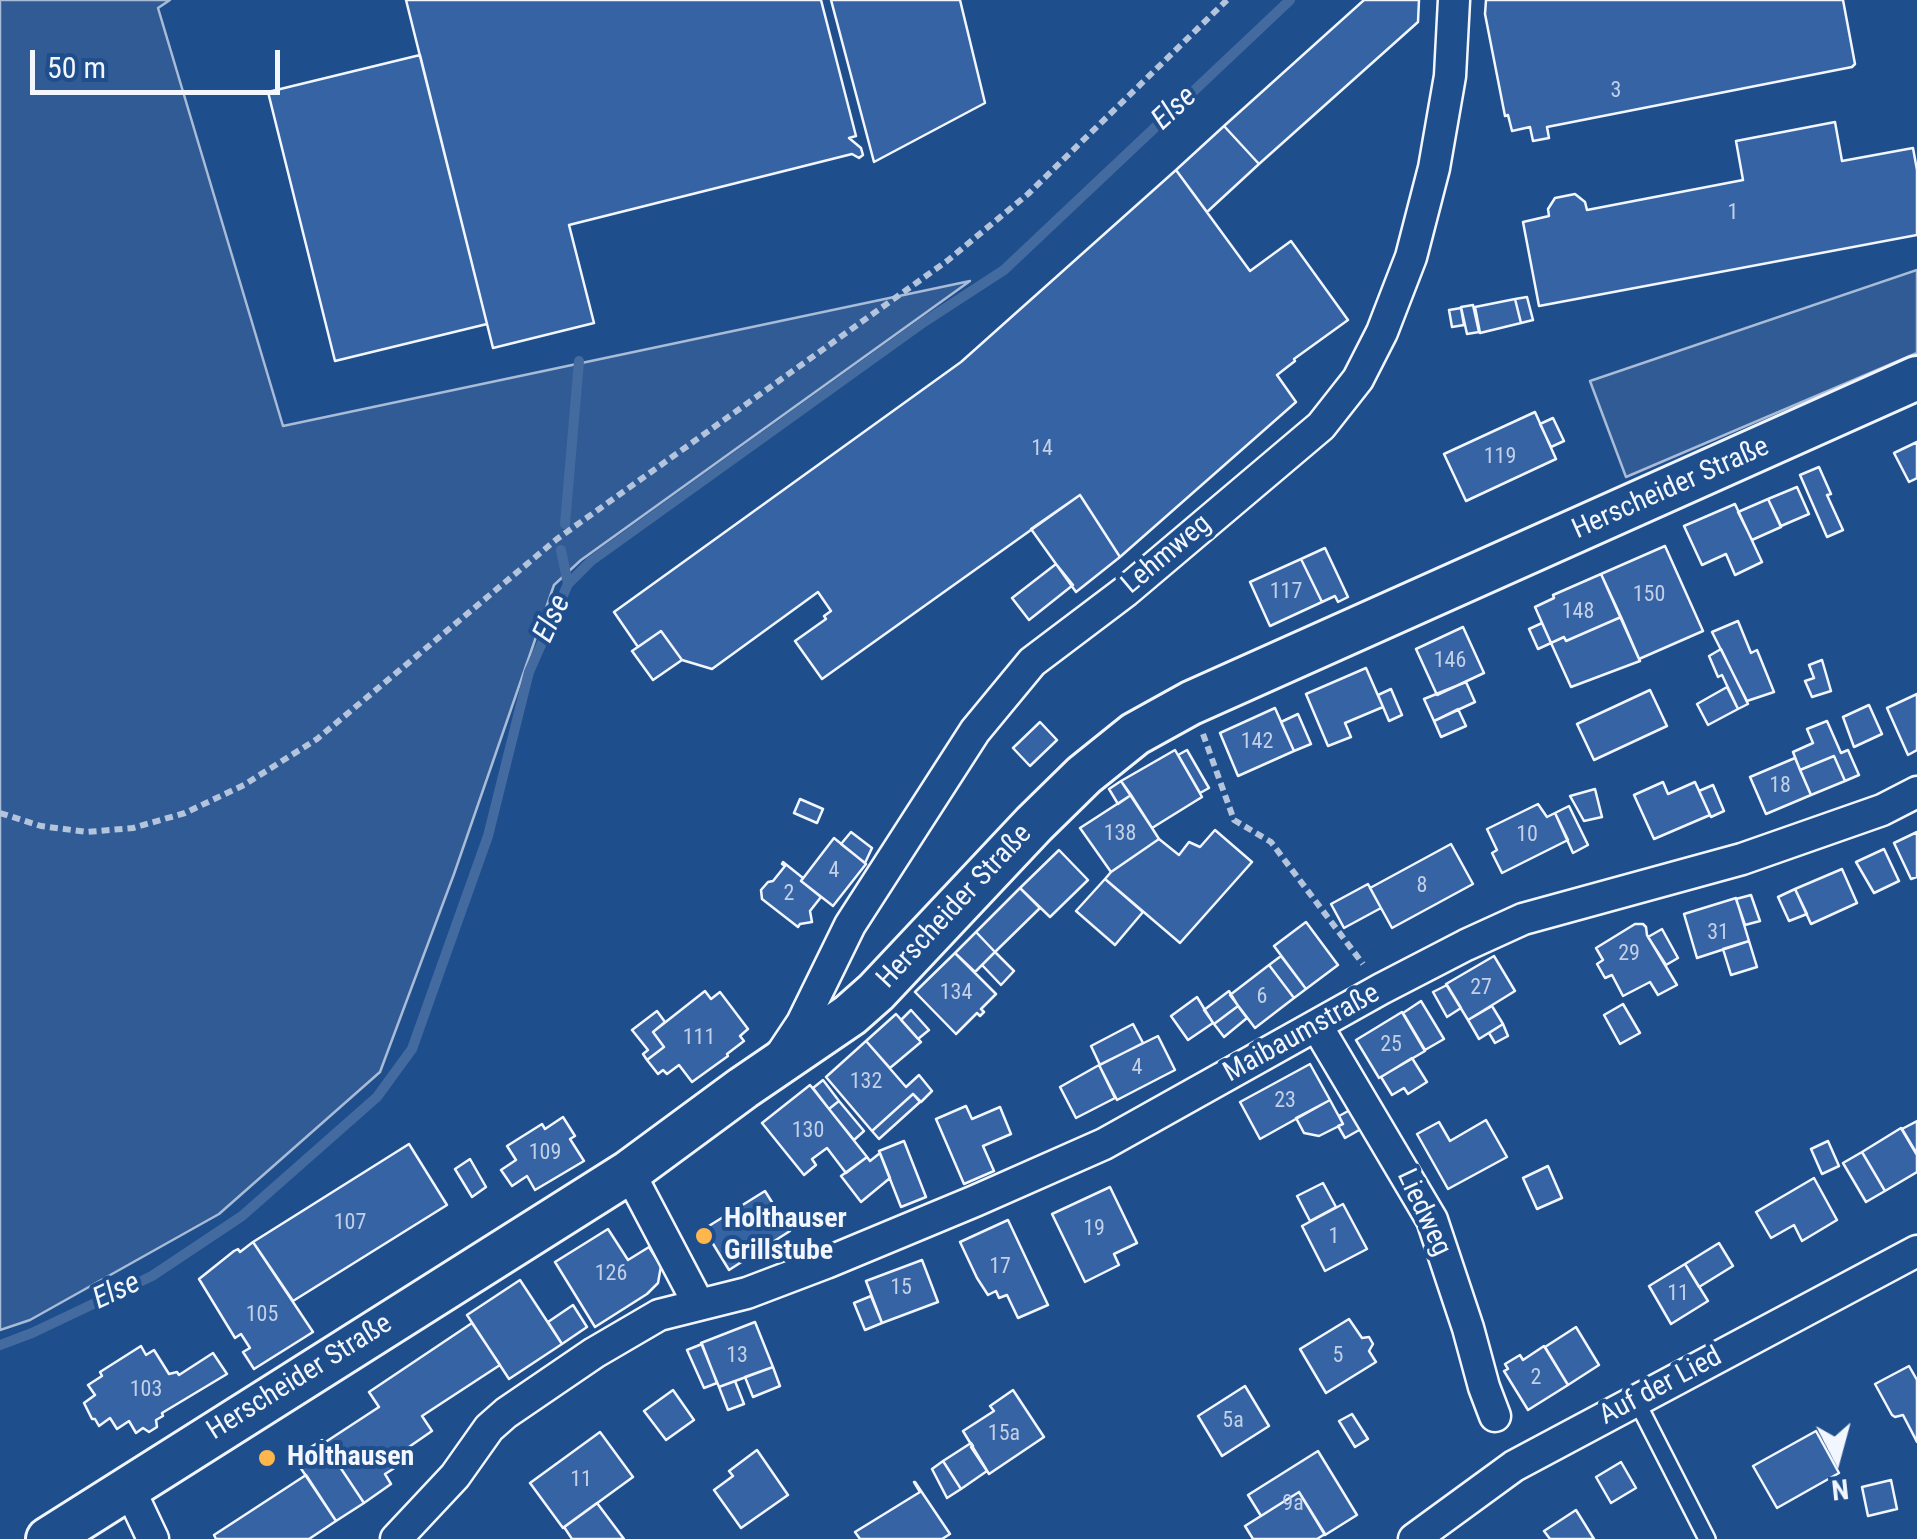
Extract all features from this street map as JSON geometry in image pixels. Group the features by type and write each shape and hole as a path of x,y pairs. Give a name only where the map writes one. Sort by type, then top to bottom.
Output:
{"main road":[{"name":"Herscheider Straße","path":"48,1539 629,1172 850,1015 1034,824 1084,775 1135,734 1192,703 1917,378"}],"street":[{"name":"Lehmweg","path":"772,1067 802,1024 850,925 975,731 1032,662 1126,590 1321,426 1358,379 1382,332 1411,257 1434,168 1450,76 1454,0"},
{"name":"Maibaumstraße","path":"396,1539 455,1476 489,1428 506,1413 583,1360 659,1315 748,1293 1104,1144 1382,989 1523,919 1742,859 1882,810 1917,792"},
{"name":"Liedweg","path":"1317,1026 1432,1220 1495,1416"},
{"path":"629,1172 698,1305"},
{"name":"Auf der Lied","path":"1414,1539 1514,1466 1917,1250"},
{"path":"128,1486 153,1539"}],"lane":[{"path":"1636,1400 1707,1539"}],"path":[{"path":"0,813 42,826 86,832 132,828 185,813 244,785 317,739 557,539 948,261 1028,194 1227,0"},
{"path":"1192,703 1234,820 1271,842 1382,989"}],"shaded area":[{"path":"0,0 170,0 158,8 283,426 970,281 581,560 554,585 454,874 380,1072 219,1214 30,1320 0,1330"},
{"path":"1917,270 1917,353 1626,477 1590,381"}],"building":[{"path":"406,0 821,0 856,136 849,138 863,155 859,158 852,154 569,225 594,323 493,348"},
{"path":"831,0 960,0 985,103 874,162"},
{"path":"1364,0 1419,0 1418,22 1259,164 1224,126"},
{"path":"1486,0 1843,0 1855,64 1547,127 1549,138 1533,141 1530,127 1512,131 1508,115 1505,116 1485,14"},
{"path":"420,55 487,324 335,361 268,92"},
{"path":"1835,122 1842,161 1913,148 1917,235 1539,306 1523,222 1549,216 1548,209 1555,198 1575,194 1585,202 1587,210 1743,180 1736,141"},
{"path":"1224,126 1259,164 1207,212 1176,170"},
{"path":"1176,170 1250,271 1291,241 1348,320 1277,375 1296,402 1120,557 1080,495 822,679 795,641 831,611 818,592 712,669 682,660 661,631 638,647 614,612 961,362"},
{"path":"1527,297 1533,320 1521,323 1515,299"},
{"path":"1515,299 1521,323 1480,333 1475,307"},
{"path":"1473,305 1479,332 1467,334 1461,307"},
{"path":"1461,308 1464,325 1452,327 1449,310"},
{"path":"1535,412 1556,459 1466,501 1444,454"},
{"path":"1553,418 1564,441 1551,447 1540,424"},
{"path":"1917,442 1917,478 1909,482 1894,453"},
{"path":"1819,467 1843,530 1827,537 1800,475"},
{"path":"1797,487 1809,514 1781,526 1768,499"},
{"path":"1080,495 1120,557 1076,592 1031,529"},
{"path":"1768,499 1781,527 1752,540 1738,512"},
{"path":"1735,504 1762,562 1735,575 1726,554 1702,565 1684,526"},
{"path":"1665,546 1703,631 1639,659 1601,574"},
{"path":"1325,548 1348,597 1338,602 1335,596 1322,602 1301,559"},
{"path":"1301,559 1322,602 1270,626 1250,582"},
{"path":"1056,564 1073,585 1029,620 1012,598"},
{"path":"1601,574 1621,617 1566,641 1564,637 1551,643 1535,607"},
{"path":"1621,617 1640,661 1571,687 1551,643 1564,637 1566,641"},
{"path":"1738,621 1751,653 1757,650 1774,692 1747,701 1712,632"},
{"path":"1542,623 1551,643 1538,649 1529,629"},
{"path":"1463,627 1484,673 1437,695 1416,649"},
{"path":"661,631 682,660 653,680 632,651"},
{"path":"1721,649 1748,704 1738,709 1709,656"},
{"path":"1822,660 1831,691 1812,697 1805,681 1814,678 1809,665"},
{"path":"1366,668 1383,707 1345,723 1351,737 1328,746 1306,694"},
{"path":"1466,682 1475,702 1434,721 1424,699"},
{"path":"1727,687 1738,709 1708,725 1697,704"},
{"path":"1391,689 1402,715 1389,721 1378,695"},
{"path":"1650,690 1667,726 1594,760 1577,724"},
{"path":"1917,694 1917,750 1908,755 1887,708"},
{"path":"1869,705 1882,734 1854,747 1843,717"},
{"path":"1275,708 1294,751 1238,776 1220,733"},
{"path":"1458,709 1466,726 1441,737 1434,721"},
{"path":"1298,714 1311,744 1294,751 1281,722"},
{"path":"1827,721 1841,753 1848,750 1859,775 1845,781 1834,756 1800,770 1793,752 1813,743 1807,729"},
{"path":"1040,722 1057,740 1030,766 1013,748"},
{"path":"1175,750 1202,797 1152,828 1121,781"},
{"path":"1187,750 1209,788 1200,793 1178,755"},
{"path":"1834,756 1845,781 1811,795 1800,770"},
{"path":"1795,758 1811,795 1766,814 1750,777"},
{"path":"1121,781 1131,795 1118,804 1109,789"},
{"path":"1663,782 1668,794 1695,782 1710,815 1654,839 1634,795"},
{"path":"1713,785 1724,811 1711,817 1699,791"},
{"path":"1595,789 1602,817 1584,821 1570,796"},
{"path":"1131,795 1159,839 1111,872 1080,828"},
{"path":"800,799 823,809 817,823 794,813"},
{"path":"1538,804 1547,817 1555,813 1568,840 1502,873 1492,853 1497,850 1487,829"},
{"path":"1569,806 1588,845 1573,853 1555,813"},
{"path":"1215,830 1252,862 1180,943 1105,879 1159,839 1179,855 1189,842 1200,847"},
{"path":"851,832 872,848 865,863 841,844"},
{"path":"1917,832 1917,877 1911,879 1894,843"},
{"path":"834,838 866,864 833,906 801,881"},
{"path":"1451,844 1473,884 1392,928 1370,888"},
{"path":"1884,849 1899,881 1874,893 1856,862"},
{"path":"1059,850 1088,880 1050,917 1020,888"},
{"path":"783,862 821,897 810,911 812,922 798,927 762,899 761,890 785,866"},
{"path":"1842,869 1857,903 1811,924 1795,889"},
{"path":"1105,879 1143,912 1115,945 1076,911"},
{"path":"1368,884 1381,908 1344,928 1331,904"},
{"path":"1020,888 1040,908 995,952 976,932"},
{"path":"1795,889 1807,914 1789,921 1778,897"},
{"path":"1751,895 1760,921 1745,925 1736,899"},
{"path":"1736,898 1749,941 1697,958 1684,914"},
{"path":"1306,922 1338,965 1306,989 1274,946"},
{"path":"1635,924 1646,927 1677,985 1658,995 1650,982 1623,996 1612,975 1605,978 1597,964 1603,960 1596,948"},
{"path":"1662,929 1678,958 1666,965 1648,937"},
{"path":"976,932 995,952 975,972 955,953"},
{"path":"1749,941 1757,967 1731,975 1723,949"},
{"path":"995,952 1014,971 1001,985 982,965"},
{"path":"955,953 996,994 981,1009 984,1012 980,1016 977,1013 956,1034 915,992"},
{"path":"1281,956 1306,989 1294,998 1269,965"},
{"path":"1494,956 1515,991 1468,1020 1446,984"},
{"path":"1269,965 1294,998 1255,1028 1230,995"},
{"path":"1447,985 1461,1008 1447,1017 1433,992"},
{"path":"705,991 711,999 720,992 748,1029 740,1036 744,1041 692,1082 679,1065 667,1074 663,1070 658,1074 647,1060 664,1047 653,1032"},
{"path":"1229,991 1238,1006 1214,1024 1204,1010"},
{"path":"1197,997 1213,1023 1188,1040 1171,1016"},
{"path":"1421,1001 1444,1039 1425,1050 1403,1013"},
{"path":"1623,1004 1640,1033 1620,1044 1604,1015"},
{"path":"1238,1006 1247,1018 1224,1037 1214,1024"},
{"path":"1492,1006 1503,1024 1479,1039 1468,1020"},
{"path":"911,1010 929,1030 918,1039 901,1020"},
{"path":"657,1011 665,1022 653,1032 664,1047 647,1060 643,1054 648,1050 632,1030"},
{"path":"1402,1012 1425,1051 1379,1078 1356,1040"},
{"path":"896,1014 921,1042 890,1068 866,1041"},
{"path":"1133,1024 1143,1043 1100,1065 1091,1046"},
{"path":"1503,1024 1508,1036 1495,1043 1489,1033"},
{"path":"1158,1036 1175,1070 1117,1100 1099,1065"},
{"path":"866,1041 906,1087 919,1075 932,1091 921,1102 913,1094 872,1131 826,1077"},
{"path":"1412,1058 1427,1082 1408,1094 1404,1088 1392,1095 1381,1077"},
{"path":"1310,1064 1330,1100 1260,1139 1240,1102"},
{"path":"1099,1065 1115,1098 1076,1118 1060,1087"},
{"path":"823,1080 839,1101 829,1109 813,1088"},
{"path":"810,1085 867,1157 846,1173 827,1148 812,1159 816,1165 804,1175 762,1123"},
{"path":"913,1094 920,1102 879,1139 872,1131"},
{"path":"1330,1100 1343,1124 1319,1136 1304,1133 1296,1118"},
{"path":"839,1101 864,1131 854,1140 829,1109"},
{"path":"966,1106 972,1119 1000,1107 1011,1134 983,1146 994,1171 964,1184 936,1119"},
{"path":"1350,1110 1361,1129 1345,1138 1338,1126 1343,1124 1339,1116"},
{"path":"563,1117 575,1136 570,1139 584,1161 535,1190 527,1176 512,1186 501,1170 516,1160 507,1146 542,1124 545,1129"},
{"path":"1486,1120 1507,1157 1448,1189 1417,1134 1439,1122 1450,1141"},
{"path":"1917,1121 1917,1154 1902,1129"},
{"path":"1901,1128 1917,1155 1917,1172 1885,1191 1862,1152"},
{"path":"904,1141 926,1197 901,1207 879,1151"},
{"path":"1828,1141 1839,1166 1822,1174 1811,1149"},
{"path":"409,1144 447,1205 293,1301 253,1242"},
{"path":"1862,1152 1885,1191 1866,1202 1843,1163"},
{"path":"880,1153 890,1178 861,1202 841,1176 867,1157 870,1161"},
{"path":"470,1159 486,1187 472,1197 455,1169"},
{"path":"1548,1166 1562,1198 1537,1209 1523,1178"},
{"path":"1814,1178 1837,1220 1802,1241 1794,1225 1771,1238 1756,1212"},
{"path":"1323,1183 1336,1207 1310,1221 1297,1196"},
{"path":"1110,1187 1137,1243 1114,1254 1119,1265 1085,1282 1052,1214"},
{"path":"765,1191 790,1231 729,1270 704,1229"},
{"path":"1343,1204 1367,1249 1325,1271 1302,1226"},
{"path":"1008,1220 1048,1305 1018,1318 1007,1295 999,1298 996,1291 988,1295 960,1242"},
{"path":"608,1229 628,1260 649,1247 661,1266 658,1283 647,1294 595,1327 555,1262"},
{"path":"253,1242 313,1332 254,1369 243,1352 250,1348 241,1334 235,1338 199,1279 234,1251 240,1252"},
{"path":"1719,1243 1733,1266 1699,1287 1685,1264"},
{"path":"922,1260 938,1302 882,1323 866,1281"},
{"path":"1685,1264 1708,1301 1671,1324 1649,1286"},
{"path":"520,1280 562,1344 509,1379 467,1315"},
{"path":"871,1296 882,1323 865,1330 854,1303"},
{"path":"573,1305 587,1327 562,1344 548,1322"},
{"path":"1349,1319 1362,1338 1369,1337 1373,1344 1369,1351 1376,1362 1326,1393 1300,1349"},
{"path":"755,1322 773,1367 719,1387 701,1343"},
{"path":"472,1323 500,1365 422,1416 432,1431 406,1449 412,1457 385,1474 391,1484 364,1503 324,1443 379,1407 369,1392"},
{"path":"1576,1327 1599,1365 1568,1385 1545,1347"},
{"path":"702,1344 717,1383 704,1388 687,1350"},
{"path":"141,1346 146,1355 154,1350 169,1374 179,1375 213,1353 227,1374 162,1413 156,1420 157,1427 149,1432 143,1428 136,1433 129,1421 117,1429 110,1418 99,1426 84,1403 95,1395 88,1385 102,1376 100,1372"},
{"path":"1544,1346 1568,1385 1528,1410 1504,1371 1508,1369 1505,1364 1520,1355 1523,1360"},
{"path":"1909,1366 1917,1380 1917,1442 1903,1415 1892,1415 1875,1384"},
{"path":"773,1367 780,1386 753,1397 745,1377"},
{"path":"735,1381 744,1404 728,1410 719,1387"},
{"path":"1245,1386 1269,1426 1222,1456 1198,1416"},
{"path":"673,1390 694,1420 666,1440 644,1411"},
{"path":"1013,1390 1044,1437 989,1474 963,1431 994,1411 990,1406"},
{"path":"1352,1414 1368,1439 1355,1447 1339,1421"},
{"path":"1816,1431 1839,1473 1777,1508 1753,1466"},
{"path":"600,1432 633,1477 563,1528 530,1483"},
{"path":"322,1440 364,1503 336,1521 294,1458"},
{"path":"971,1443 987,1471 961,1489 943,1461"},
{"path":"757,1450 788,1495 741,1528 714,1490 733,1476 729,1471"},
{"path":"1318,1451 1357,1515 1325,1535 1299,1492 1261,1516 1248,1495"},
{"path":"943,1461 961,1489 947,1498 932,1469"},
{"path":"1621,1462 1636,1488 1611,1503 1596,1477"},
{"path":"306,1475 336,1521 309,1539 216,1539 214,1535"},
{"path":"1891,1480 1897,1509 1868,1516 1862,1487"},
{"path":"914,1482 950,1534 942,1539 860,1539 855,1532 920,1492"},
{"path":"1299,1492 1325,1534 1317,1539 1253,1539 1245,1526"},
{"path":"597,1503 624,1539 572,1539 564,1527"},
{"path":"1576,1510 1594,1539 1550,1539 1544,1531"}],"waterway":[{"name":"Else","path":"0,1345 152,1276 242,1216 377,1097 412,1049 488,836 529,672 568,584 591,561 924,322 1004,270 1290,0"},
{"path":"565,524 579,361"},
{"path":"561,550 568,584"}],"place":[{"name":"Holthauser Grillstube","path":"704,1236"},
{"name":"Holthausen","path":"267,1458"}]}
